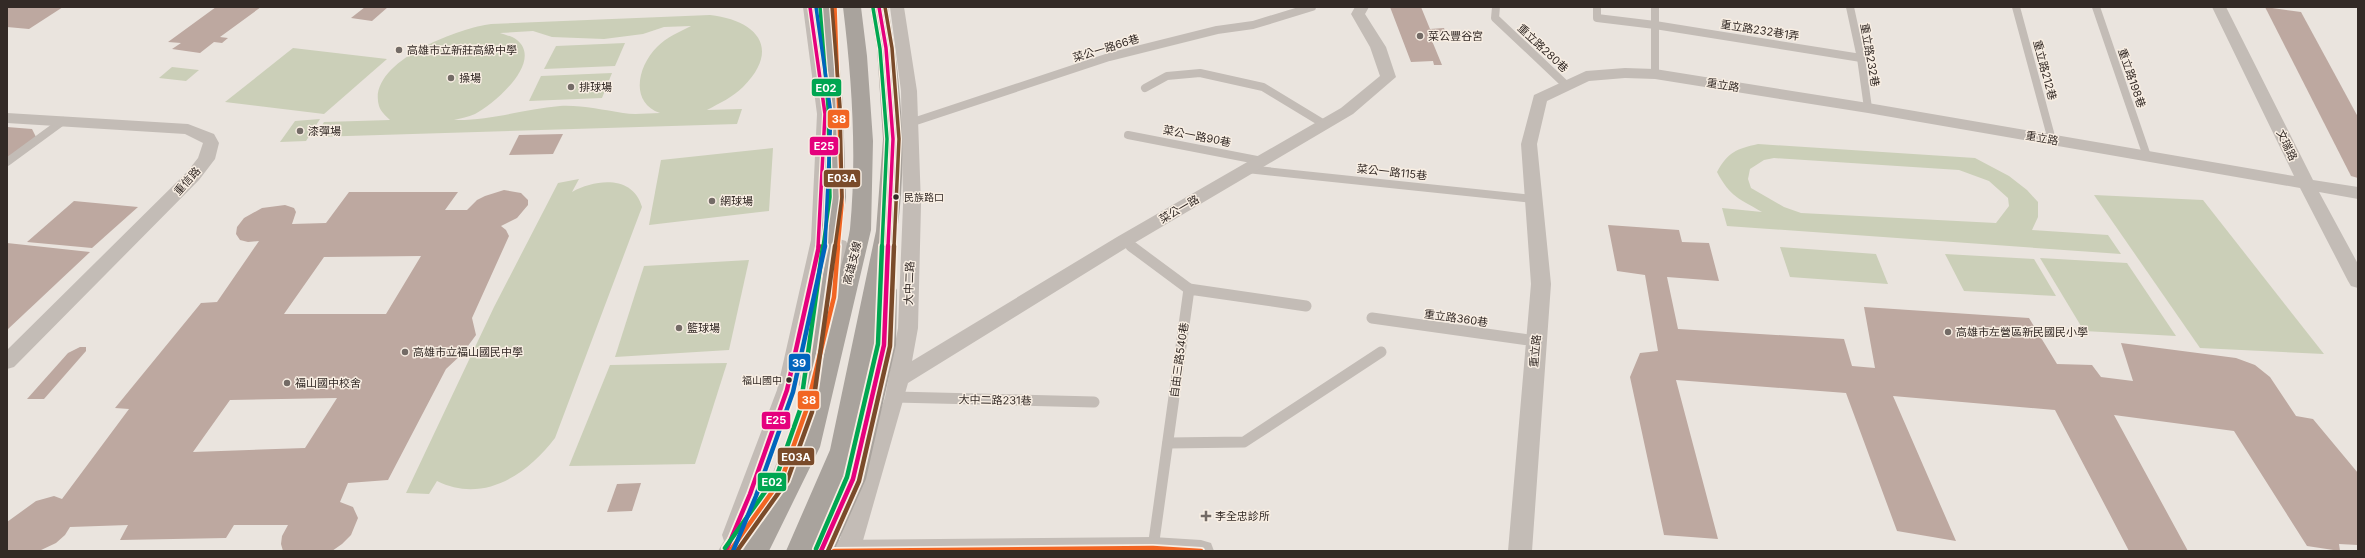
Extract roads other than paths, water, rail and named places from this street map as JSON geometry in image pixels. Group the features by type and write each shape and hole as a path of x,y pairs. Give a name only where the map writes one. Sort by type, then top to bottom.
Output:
{"highway":[{"path":"806,411 836,197 834,107 826,7"},
{"name":"高雄支線","path":"756,551 807,447 860,230 863,141 858,56 852,7"},
{"path":"821,551 853,479 884,345 887,231 893,139 886,48 879,7"},
{"path":"799,551 843,450 887,231"}],"street":[{"path":"726,551 750,494 787,390 820,240 826,114 810,7"},
{"path":"730,551 782,478 806,411 834,297 842,205 835,7"},
{"name":"大中二路","path":"844,551 895,397 900,378 908,328 912,205 909,90 897,7"},
{"name":"菜公一路","path":"900,378 1124,241 1347,111 1388,77 1378,47 1358,14 1362,7"},
{"name":"文瑞路","path":"2219,7 2306,184 2358,281"},
{"name":"重立路","path":"1520,551 1541,284 1529,144 1540,98 1586,76 1625,73 1655,74 1868,108 2358,192"},
{"name":"重信路","path":"7,118 188,129 208,138 211,143 206,159 193,176 7,362"},
{"path":"844,551 1153,548 1201,551"}],"lane":[{"name":"菜公一路66巷","path":"910,123 1109,56 1217,30 1253,25 1312,7"},
{"name":"重立路280巷","path":"1496,7 1495,18 1566,85"},
{"name":"重立路232巷1弄","path":"1597,7 1597,18 1655,25 1861,58"},
{"path":"1655,7 1655,74"},
{"name":"重立路232巷","path":"1850,7 1861,58 1868,108"},
{"name":"重立路212巷","path":"2016,7 2052,140"},
{"name":"重立路198巷","path":"2096,7 2148,156"},
{"path":"1145,88 1167,76 1200,73 1263,86 1324,124"},
{"path":"7,162 63,121"},
{"name":"菜公一路90巷","path":"1128,135 1254,165"},
{"name":"菜公一路115巷","path":"1254,165 1534,199"},
{"path":"1124,241 1189,289 1306,306"},
{"name":"自由三路540巷","path":"1153,548 1189,289"},
{"name":"重立路360巷","path":"1372,318 1536,341"},
{"path":"1168,443 1244,442 1381,352"},
{"name":"大中二路231巷","path":"895,397 1094,402"}],"place":[{"name":"菜公豐谷宮","path":"1420,36"},
{"name":"高雄市立新莊高級中學","path":"399,50"},
{"name":"操場","path":"451,78"},
{"name":"排球場","path":"571,87"},
{"name":"漆彈場","path":"300,131"},
{"name":"民族路口","path":"896,197"},
{"name":"網球場","path":"712,201"},
{"name":"籃球場","path":"679,328"},
{"name":"高雄市左營區新民國民小學","path":"1948,332"},
{"name":"高雄市立福山國民中學","path":"405,352"},
{"name":"福山國中","path":"789,380"},
{"name":"福山國中校舍","path":"287,383"},
{"name":"李全忠診所","path":"1206,516"}]}
